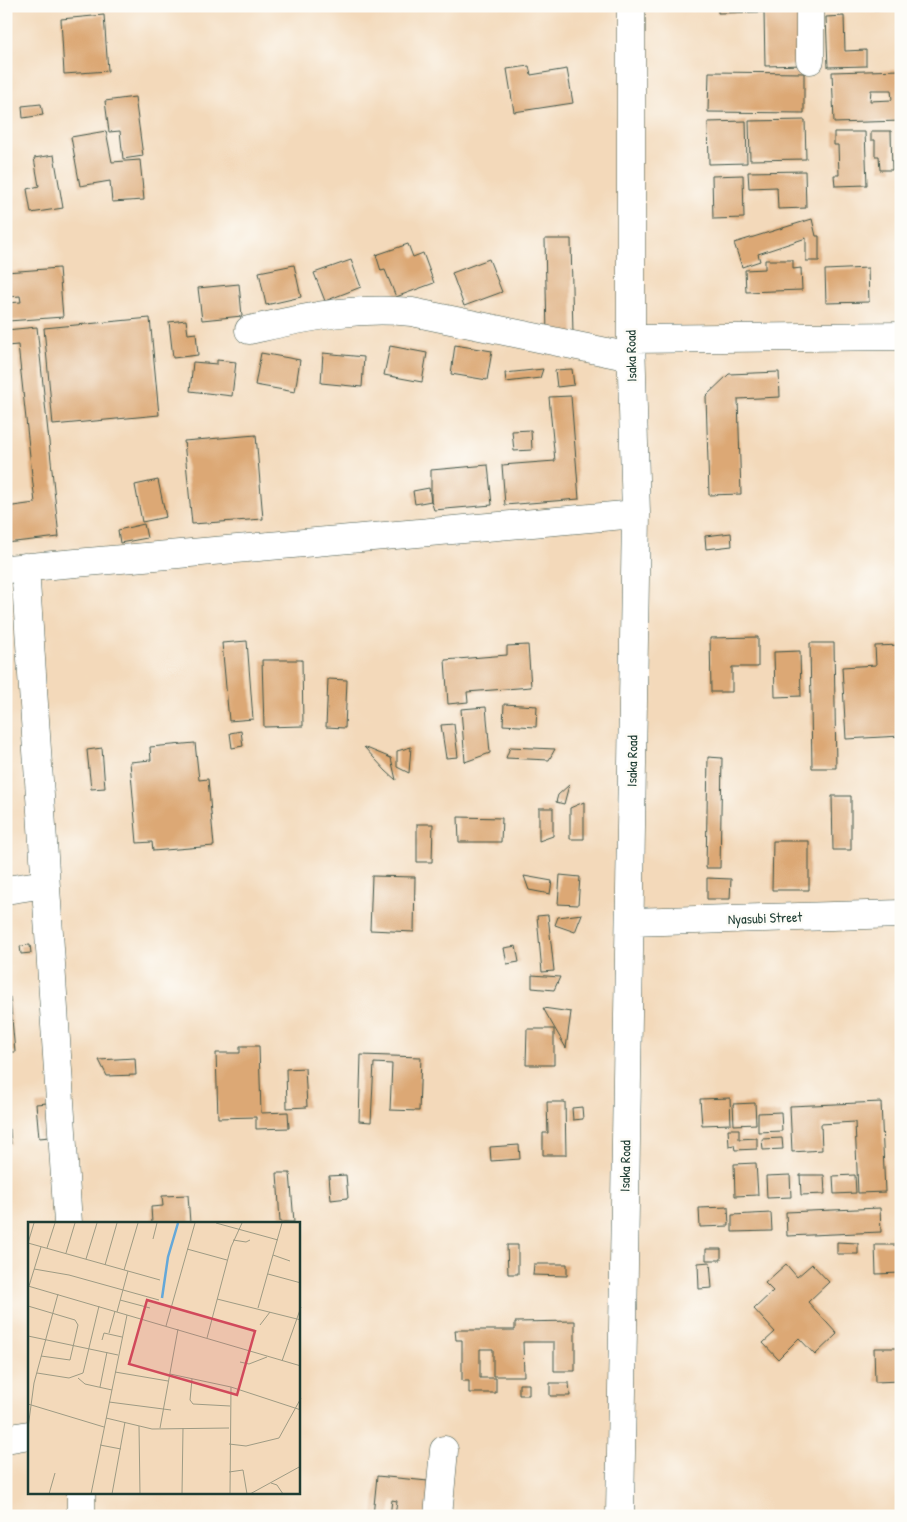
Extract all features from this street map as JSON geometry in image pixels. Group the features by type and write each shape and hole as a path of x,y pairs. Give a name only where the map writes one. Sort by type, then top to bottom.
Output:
{"street":[{"name":"Isaka Road","path":"620,1516 636,514 631,347 631,6"},
{"path":"810,6 810,60"},
{"path":"249,330 331,312 381,308 412,312 626,356 631,347 901,336"},
{"path":"68,1222 45,884 16,568 636,514"},
{"path":"6,890 45,884"},
{"name":"Nyasubi Street","path":"630,922 901,914"},
{"path":"6,1439 28,1435"},
{"path":"438,1516 444,1450"},
{"path":"81,1516 82,1494"}],"building":[{"path":"718,6 804,6 804,65 765,66 764,12 718,13"},
{"path":"826,6 901,6 901,9 827,11"},
{"path":"104,15 108,71 64,74 61,19"},
{"path":"844,16 845,51 866,50 866,66 828,67 826,17"},
{"path":"529,66 531,75 567,69 573,103 514,112 507,69"},
{"path":"901,70 901,121 834,123 832,72","holes":["871,90 891,90 892,100 870,101"]},
{"path":"709,72 804,73 804,113 708,112"},
{"path":"135,97 143,156 123,159 120,131 109,132 105,101"},
{"path":"41,104 43,115 23,118 22,106"},
{"path":"805,120 806,159 750,160 749,121"},
{"path":"746,121 747,163 709,164 708,122"},
{"path":"106,131 112,162 140,160 144,200 112,202 110,181 80,186 71,137"},
{"path":"871,131 891,131 892,170 880,170 879,156 875,156 875,140 871,140"},
{"path":"834,132 865,132 867,185 835,186 834,175 839,175 838,145 834,145"},
{"path":"54,155 63,208 31,213 27,189 39,186 34,158"},
{"path":"805,171 806,208 778,209 777,187 749,188 748,172"},
{"path":"743,175 744,218 713,219 712,176"},
{"path":"812,219 816,236 819,236 819,261 806,261 806,238 758,254 760,261 742,267 734,243"},
{"path":"545,239 571,239 573,335 547,335"},
{"path":"408,244 413,257 423,253 434,283 396,297 385,270 381,271 376,255"},
{"path":"489,259 502,292 464,306 452,273"},
{"path":"351,260 361,287 325,301 314,273"},
{"path":"765,260 793,260 793,269 801,268 802,290 746,292 745,270 765,269"},
{"path":"294,265 301,297 266,305 259,272"},
{"path":"59,268 63,317 8,321 6,303 21,302 20,296 6,297 6,272"},
{"path":"868,268 869,302 826,303 825,270"},
{"path":"239,284 242,316 202,320 198,288"},
{"path":"150,318 159,415 53,425 44,328"},
{"path":"186,320 188,334 196,333 198,355 173,358 169,322"},
{"path":"37,327 59,537 6,543 6,507 35,503 18,345 6,346 6,330"},
{"path":"455,345 492,351 487,380 451,374"},
{"path":"390,346 427,353 422,382 384,375"},
{"path":"261,353 300,360 295,392 255,385"},
{"path":"323,353 364,357 362,387 321,383"},
{"path":"217,360 236,362 232,396 190,391 193,362 217,364"},
{"path":"543,369 540,378 506,382 505,373"},
{"path":"572,369 574,385 557,387 555,370"},
{"path":"779,372 780,397 738,399 741,494 709,495 706,396 729,374"},
{"path":"571,396 579,499 505,505 502,465 555,461 549,397"},
{"path":"531,430 532,450 514,451 512,431"},
{"path":"256,435 263,519 192,524 184,441"},
{"path":"488,465 492,505 434,510 431,501 431,470"},
{"path":"158,480 166,517 142,522 135,485"},
{"path":"429,488 431,501 415,504 413,491"},
{"path":"144,524 147,538 120,543 118,530"},
{"path":"731,533 732,546 706,549 705,536"},
{"path":"758,637 758,667 732,667 732,692 711,692 710,638"},
{"path":"247,641 253,719 229,721 222,643"},
{"path":"810,643 834,643 836,768 812,768"},
{"path":"528,645 531,687 467,692 468,702 448,704 445,660 507,655 507,646"},
{"path":"901,645 901,736 846,739 842,667 876,665 875,646"},
{"path":"800,651 801,696 775,697 774,652"},
{"path":"262,660 302,660 303,726 264,727"},
{"path":"328,679 347,680 345,728 326,727"},
{"path":"504,704 537,706 536,727 503,725"},
{"path":"486,707 490,753 465,762 461,709"},
{"path":"454,724 458,757 446,758 441,725"},
{"path":"241,731 243,746 232,748 230,733"},
{"path":"195,743 199,780 208,779 214,846 153,851 152,842 137,843 130,762 151,760 150,747"},
{"path":"364,747 391,758 396,780 386,771"},
{"path":"411,747 409,773 397,767 397,751"},
{"path":"510,747 555,749 549,760 506,758"},
{"path":"102,748 105,788 91,789 87,750"},
{"path":"708,757 722,758 720,868 706,868"},
{"path":"569,785 564,804 556,802 558,795"},
{"path":"832,796 851,796 851,850 833,850"},
{"path":"584,802 584,839 570,839 570,808"},
{"path":"539,808 553,808 553,836 539,841"},
{"path":"458,817 502,818 501,842 459,842"},
{"path":"417,824 433,824 432,862 417,862"},
{"path":"773,841 809,841 809,890 772,890"},
{"path":"560,875 580,877 578,905 558,904"},
{"path":"372,876 415,877 414,932 370,930"},
{"path":"524,876 552,881 550,894 529,890"},
{"path":"707,878 731,879 730,899 707,899"},
{"path":"582,914 575,932 555,925 558,917"},
{"path":"548,915 554,971 542,972 537,916"},
{"path":"30,945 31,953 21,954 20,946"},
{"path":"516,946 519,962 507,964 504,948"},
{"path":"532,975 560,977 554,990 532,988"},
{"path":"6,997 10,997 15,1052 6,1052"},
{"path":"543,1008 571,1012 566,1048"},
{"path":"527,1029 554,1029 554,1065 526,1065"},
{"path":"240,1046 259,1046 261,1113 288,1112 289,1128 256,1129 256,1117 218,1118 216,1053 240,1053"},
{"path":"361,1055 421,1057 419,1111 390,1110 392,1064 374,1063 371,1122 359,1121"},
{"path":"135,1058 136,1075 107,1076 99,1060"},
{"path":"305,1068 307,1107 287,1108 286,1069"},
{"path":"730,1098 731,1124 702,1125 700,1099"},
{"path":"547,1102 565,1102 566,1155 543,1155 543,1133 548,1133"},
{"path":"881,1102 885,1192 858,1193 855,1122 821,1124 822,1150 792,1152 790,1106"},
{"path":"47,1103 50,1137 39,1138 36,1104"},
{"path":"755,1103 756,1124 734,1125 733,1104"},
{"path":"582,1107 583,1119 573,1120 572,1108"},
{"path":"781,1112 782,1131 758,1132 758,1113"},
{"path":"10,1129 11,1144 6,1144 6,1130"},
{"path":"728,1129 739,1129 739,1139 757,1138 757,1149 735,1150 734,1145 729,1146"},
{"path":"782,1138 783,1149 763,1150 762,1139"},
{"path":"519,1145 520,1159 491,1161 490,1147"},
{"path":"756,1163 758,1195 735,1196 734,1164"},
{"path":"277,1173 290,1173 294,1222 280,1222"},
{"path":"346,1175 348,1198 331,1200 329,1176"},
{"path":"790,1175 791,1197 767,1198 766,1176"},
{"path":"800,1175 824,1175 825,1194 801,1195"},
{"path":"855,1175 856,1193 834,1194 833,1176"},
{"path":"188,1195 190,1222 152,1222 151,1207 163,1206 162,1196"},
{"path":"728,1207 729,1226 700,1227 699,1208"},
{"path":"880,1208 881,1232 787,1236 786,1212"},
{"path":"771,1213 772,1231 732,1232 732,1215"},
{"path":"837,1242 858,1243 858,1254 837,1254"},
{"path":"507,1245 518,1245 518,1274 508,1274"},
{"path":"875,1245 901,1245 901,1273 876,1274"},
{"path":"706,1249 721,1249 721,1260 706,1260"},
{"path":"710,1262 712,1288 699,1289 698,1263"},
{"path":"534,1264 567,1264 567,1276 533,1275"},
{"path":"786,1264 797,1277 812,1264 829,1282 808,1302 837,1334 815,1355 799,1338 778,1359 763,1343 775,1332 754,1309 773,1291 765,1283"},
{"path":"575,1321 575,1371 554,1371 554,1342 523,1342 524,1376 493,1376 493,1349 480,1349 480,1378 496,1378 496,1393 469,1393 469,1381 462,1381 462,1340 456,1340 455,1330 515,1330 515,1322"},
{"path":"874,1348 901,1348 901,1381 875,1382"},
{"path":"550,1383 569,1383 570,1396 550,1396"},
{"path":"519,1384 529,1384 529,1395 519,1395"},
{"path":"377,1476 438,1482 435,1516 395,1516 397,1501 392,1500 390,1516 373,1516"}]}
